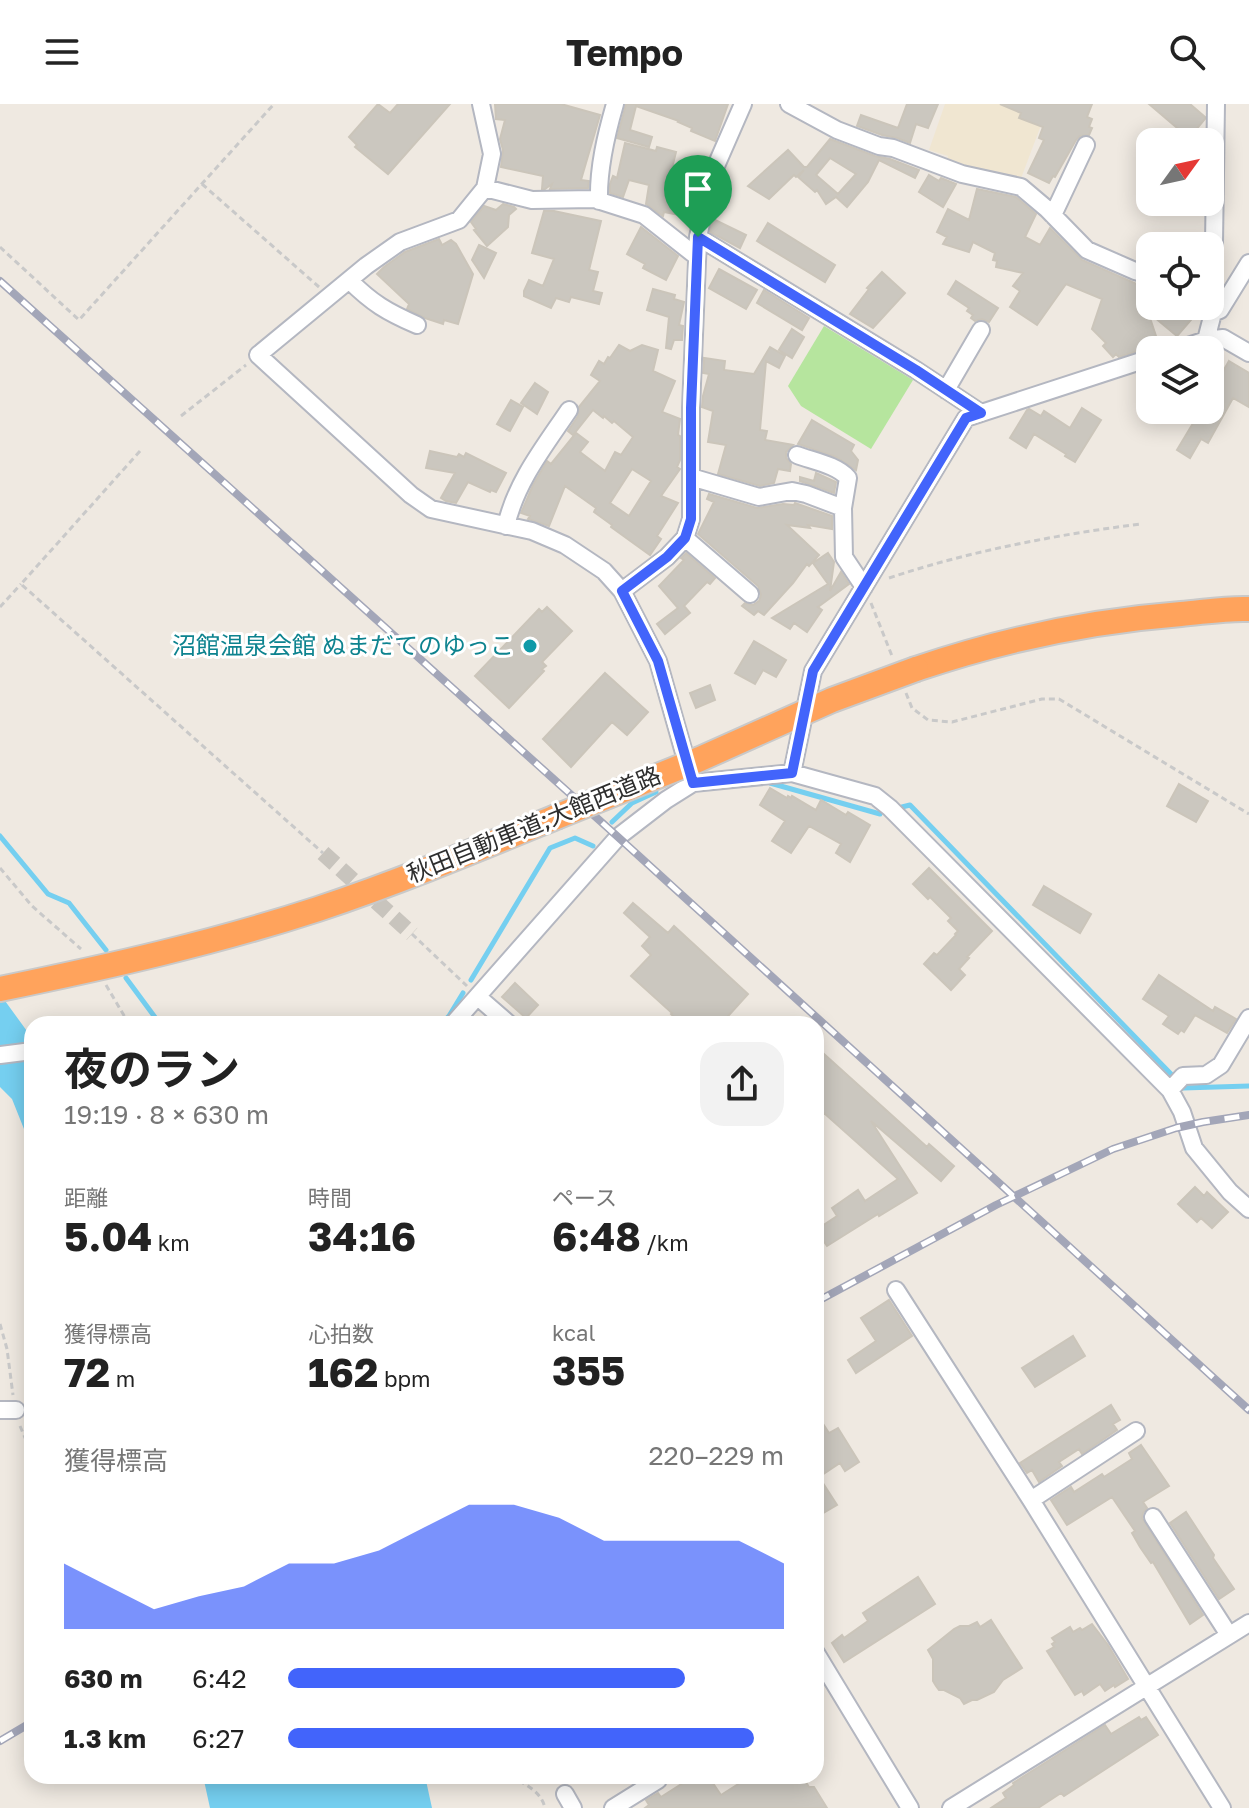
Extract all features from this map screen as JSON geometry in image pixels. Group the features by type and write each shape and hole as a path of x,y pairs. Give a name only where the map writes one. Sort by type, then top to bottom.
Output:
{"highway":[{"name":"秋田自動車道;大館西道路","path":"0,989 199,944 319,909 428,869 700,759 906,668 1024,637 1138,617 1249,609"}],"street":[{"path":"481,104 492,154 485,188 459,220 400,242 258,355 411,495 431,509 532,531 565,545 604,571 622,591 658,661 693,783"},
{"path":"599,201 603,153 615,104"},
{"path":"622,591 667,557 685,538 691,519 691,408 698,237 712,175 743,104"},
{"path":"789,104 837,130 879,146 893,148 962,174 1021,187 1087,250 1136,271"},
{"path":"1210,232 1214,107"},
{"path":"1053,215 1086,145"},
{"path":"485,188 532,200 594,199 644,215 696,256"},
{"path":"698,237 981,413"},
{"path":"1224,304 1249,263"},
{"path":"349,280 370,301 417,325"},
{"path":"946,390 981,330"},
{"path":"1224,339 1249,353"},
{"path":"792,773 813,671 966,418 1136,363"},
{"path":"506,526 518,489 569,410"},
{"path":"797,455 845,474 848,478 843,508 844,557 864,587"},
{"path":"691,477 759,497 792,491 843,508"},
{"path":"685,538 750,594"},
{"path":"460,1016 618,837 666,800 693,783 792,773 875,796 890,808 1170,1090 1182,1112 1194,1148 1230,1192 1249,1209"},
{"path":"478,997 500,1016"},
{"path":"1170,1090 1183,1076 1206,1075 1221,1065 1249,1018"},
{"path":"0,1055 24,1052"},
{"path":"896,1290 1220,1804"},
{"path":"1031,1500 1136,1431"},
{"path":"1153,1517 1229,1635"},
{"path":"951,1808 1249,1623"},
{"path":"824,1666 910,1808"},
{"path":"613,1808 652,1784"}],"path":[{"path":"0,247 79,320 274,104"},
{"path":"202,184 329,296"},
{"path":"181,416 258,355"},
{"path":"0,607 140,451"},
{"path":"906,668 864,587 904,573 1018,543 1140,524"},
{"path":"21,584 323,853"},
{"path":"907,694 912,708 928,720 952,722 1042,699 1059,699 1249,814"},
{"path":"0,868 32,906 81,949"},
{"path":"412,934 478,997"},
{"path":"104,982 124,1016"},
{"path":"0,1324 7,1349 8,1410 24,1439"},
{"path":"523,1784 537,1793 545,1808"}],"shaded area":[{"path":"945,104 1049,104 1020,181 946,163 948,156 929,150"}],"green space":[{"path":"824,326 913,380 871,449 801,406 788,386"}],"water":[{"path":"0,994 24,1027 24,1129 12,1099 0,1087"},
{"path":"205,1784 427,1784 432,1808 210,1808"}],"building":[{"path":"378,104 390,113 398,104 450,104 388,174 355,147 357,145 349,137"},
{"path":"495,104 561,104 600,115 581,180 589,181 588,188 550,189 552,184 542,189 543,176 501,167 503,150 500,139 505,120 496,119"},
{"path":"626,104 728,104 715,141 691,131 692,128 679,121 636,106 630,130 652,137 649,147 617,138"},
{"path":"907,104 938,104 928,128 916,124 910,143 857,126 861,115 898,128"},
{"path":"1000,104 1092,104 1087,117 1092,119 1089,127 1092,128 1089,135 1076,140 1049,183 1028,173 1044,140 1039,138 1043,127 1019,118 1021,113"},
{"path":"1149,104 1190,104 1205,117 1197,128 1177,128"},
{"path":"830,139 919,170 915,178 879,160 868,182 847,207 836,197 826,204 817,190 815,192 798,177 804,170 796,177 794,175 769,199 748,186 788,150 807,167","holes":["830,158 856,174 838,194 816,175"]},
{"path":"625,143 656,151 657,147 676,152 672,168 693,174 685,216 664,212 663,216 646,204 649,185 629,180 623,197 610,193 610,184 613,176 617,178"},
{"path":"929,175 939,181 941,178 956,184 943,207 919,192"},
{"path":"977,189 1016,197 1036,214 1025,237 1040,245 1050,228 1082,260 1136,284 1136,320 1151,320 1156,336 1136,336 1136,352 1113,357 1103,346 1106,343 1092,329 1102,299 1066,284 1037,325 1010,307 1020,291 1013,286 1023,273 996,267 997,261 993,260 995,253 973,242 969,252 943,244 947,237 937,232 948,209 969,220"},
{"path":"503,204 516,209 509,215 508,227 487,246 471,222 484,206 496,210"},
{"path":"544,211 601,221 589,270 598,272 593,291 602,293 599,304 571,297 569,302 556,298 551,308 524,296 529,280 543,286 554,259 532,253"},
{"path":"713,219 746,235 740,248 710,232"},
{"path":"768,223 835,265 825,282 757,241"},
{"path":"641,227 678,256 666,280 643,268 645,264 627,254"},
{"path":"439,239 442,245 451,240 456,244 473,274 458,324 444,320 443,324 407,309 409,304 377,274 405,252"},
{"path":"479,245 496,253 484,278 472,260"},
{"path":"719,269 757,290 746,309 709,288"},
{"path":"882,272 905,293 873,328 850,314"},
{"path":"956,281 998,308 989,322 982,319 975,321 967,311 969,308 948,294"},
{"path":"653,289 675,295 674,299 684,302 679,325 683,326 682,340 674,340 671,349 666,348 669,317 647,310"},
{"path":"764,290 809,318 802,330 757,303"},
{"path":"1158,320 1191,320 1177,336"},
{"path":"792,329 804,337 792,358 779,350"},
{"path":"619,345 630,351 642,345 658,350 653,371 675,381 662,412 680,419 680,460 677,467 680,469 661,496 678,503 657,536 661,539 650,555 611,527 594,512 596,508 565,486 549,526 528,519 530,516 521,513 547,461 551,464 576,433 588,442 580,452 605,471 615,452 621,455 633,437 614,421 612,423 593,410 573,435 568,431 578,416 579,407 600,381 591,375 599,361 604,364","holes":["632,469 651,481 629,516 610,503"]},
{"path":"770,347 785,356 779,368 766,361 760,430 767,431 765,440 793,445 786,452 791,464 790,471 778,469 774,483 760,486 718,474 726,445 708,442 713,411 702,407 709,374 703,373 704,358 725,361 724,370 754,374"},
{"path":"1229,361 1249,373 1249,407 1233,398 1224,414 1224,370"},
{"path":"535,383 548,392 537,414 521,403"},
{"path":"511,400 523,407 510,431 497,424"},
{"path":"1082,408 1101,420 1075,462 1034,434 1026,448 1010,438 1029,409 1041,416 1044,411 1070,428"},
{"path":"812,420 854,445 851,451 858,460 856,470 836,457 798,444"},
{"path":"1193,424 1219,424 1208,443 1201,439 1190,458 1177,450"},
{"path":"430,451 457,457 459,454 464,457 466,453 506,473 496,492 468,482 456,503 446,501 441,498 455,473 426,468"},
{"path":"816,473 836,482 834,493 800,481 800,477 814,481"},
{"path":"709,494 757,508 795,503 832,516 832,529 787,525 819,555 809,566 807,564 764,615 758,611 754,615 742,606 759,601 758,586 698,534 714,502 707,499"},
{"path":"686,553 715,578 684,606 690,613 665,634 657,624 678,608 659,586 684,560 681,558"},
{"path":"828,553 834,562 830,591 841,572 849,584 818,607 822,610 807,632 794,623 790,629 772,618 828,584 813,563"},
{"name":"沼館温泉会館 ぬまだてのゆっこ","path":"547,607 572,631 542,662 546,666 542,669 544,671 509,708 475,676 539,609 542,612"},
{"path":"754,641 786,660 776,677 763,670 755,684 735,673"},
{"path":"605,673 648,712 627,735 612,722 571,767 543,739"},
{"path":"710,685 715,700 696,708 690,693"},
{"path":"1179,784 1208,801 1196,822 1167,806"},
{"path":"770,788 816,810 821,800 870,825 850,862 836,853 841,844 809,826 791,853 772,841 785,821 760,805"},
{"path":"929,868 992,931 967,957 959,969 965,975 951,990 924,964 934,953 937,955 958,931 948,921 951,918 913,884"},
{"path":"1044,886 1091,914 1080,933 1033,905"},
{"path":"633,903 668,933 674,926 748,994 728,1016 673,1016 631,976 651,955 642,946 650,937 624,913"},
{"path":"1159,975 1213,1011 1215,1007 1236,1019 1227,1033 1195,1015 1184,1032 1181,1030 1178,1034 1163,1024 1169,1016 1143,999"},
{"path":"515,983 538,1005 528,1016 524,1016 502,997"},
{"path":"824,1054 927,1147 929,1144 954,1166 941,1181 871,1121 917,1193 827,1246 824,1225 837,1216 832,1208 858,1190 865,1201 898,1179 824,1113"},
{"path":"1195,1187 1204,1196 1207,1192 1228,1212 1212,1228 1201,1218 1197,1222 1178,1204"},
{"path":"889,1300 912,1336 856,1373 848,1360 876,1341 861,1318"},
{"path":"1073,1336 1085,1356 1035,1387 1022,1368"},
{"path":"1111,1405 1120,1420 1113,1424 1117,1430 1082,1454 1079,1449 1059,1462 1062,1466 1039,1482 1032,1470 1027,1473 1020,1463"},
{"path":"824,1425 829,1433 838,1428 859,1462 845,1471 840,1463 824,1474"},
{"path":"1141,1445 1169,1486 1143,1502 1147,1508 1142,1518 1203,1615 1190,1624 1112,1497 1067,1525 1051,1500 1071,1487 1074,1492 1102,1474 1104,1477 1132,1459 1129,1453"},
{"path":"824,1485 837,1505 824,1513"},
{"path":"1186,1512 1234,1589 1219,1599 1170,1523"},
{"path":"918,1577 935,1604 844,1662 832,1643 868,1621 863,1613"},
{"path":"991,1620 1022,1668 1003,1680 994,1692 964,1704 960,1698 936,1686 933,1681 933,1659 928,1650 960,1626 977,1622 980,1627"},
{"path":"1092,1624 1128,1679 1105,1691 1100,1684 1084,1695 1082,1691 1075,1695 1047,1651 1054,1647 1052,1638 1070,1627 1073,1632"},
{"path":"1139,1717 1141,1720 1146,1717 1158,1735 1064,1796 1061,1793 1038,1808 991,1808 1006,1798 1003,1793 1013,1783 1105,1725 1111,1734"},
{"path":"681,1784 713,1784 721,1795 738,1784 807,1784 814,1787 827,1808 645,1808 649,1805 646,1800 658,1793 661,1797"}],"waterway":[{"path":"770,783 880,814"},
{"path":"612,822 632,803 656,792"},
{"path":"902,807 910,805 1171,1074"},
{"path":"0,836 48,894 69,903 106,950"},
{"path":"471,980 550,848 575,838 593,846"},
{"path":"126,978 154,1016"},
{"path":"449,1016 463,993"},
{"path":"1183,1088 1249,1086"}],"tunnel":[{"path":"323,853 412,934"}],"railway":[{"path":"0,281 815,1016"},
{"path":"824,1024 1249,1410"},
{"path":"824,1298 996,1205 1113,1149 1176,1128 1249,1115"},
{"path":"0,1741 24,1727"}],"place":[{"name":"沼館温泉会館 ぬまだてのゆっこ","path":"530,646"}],"route":[{"path":"698,237 981,413 966,418 813,671 792,773 693,783 658,661 622,591 667,557 685,538 691,519 691,408 698,237"}]}
